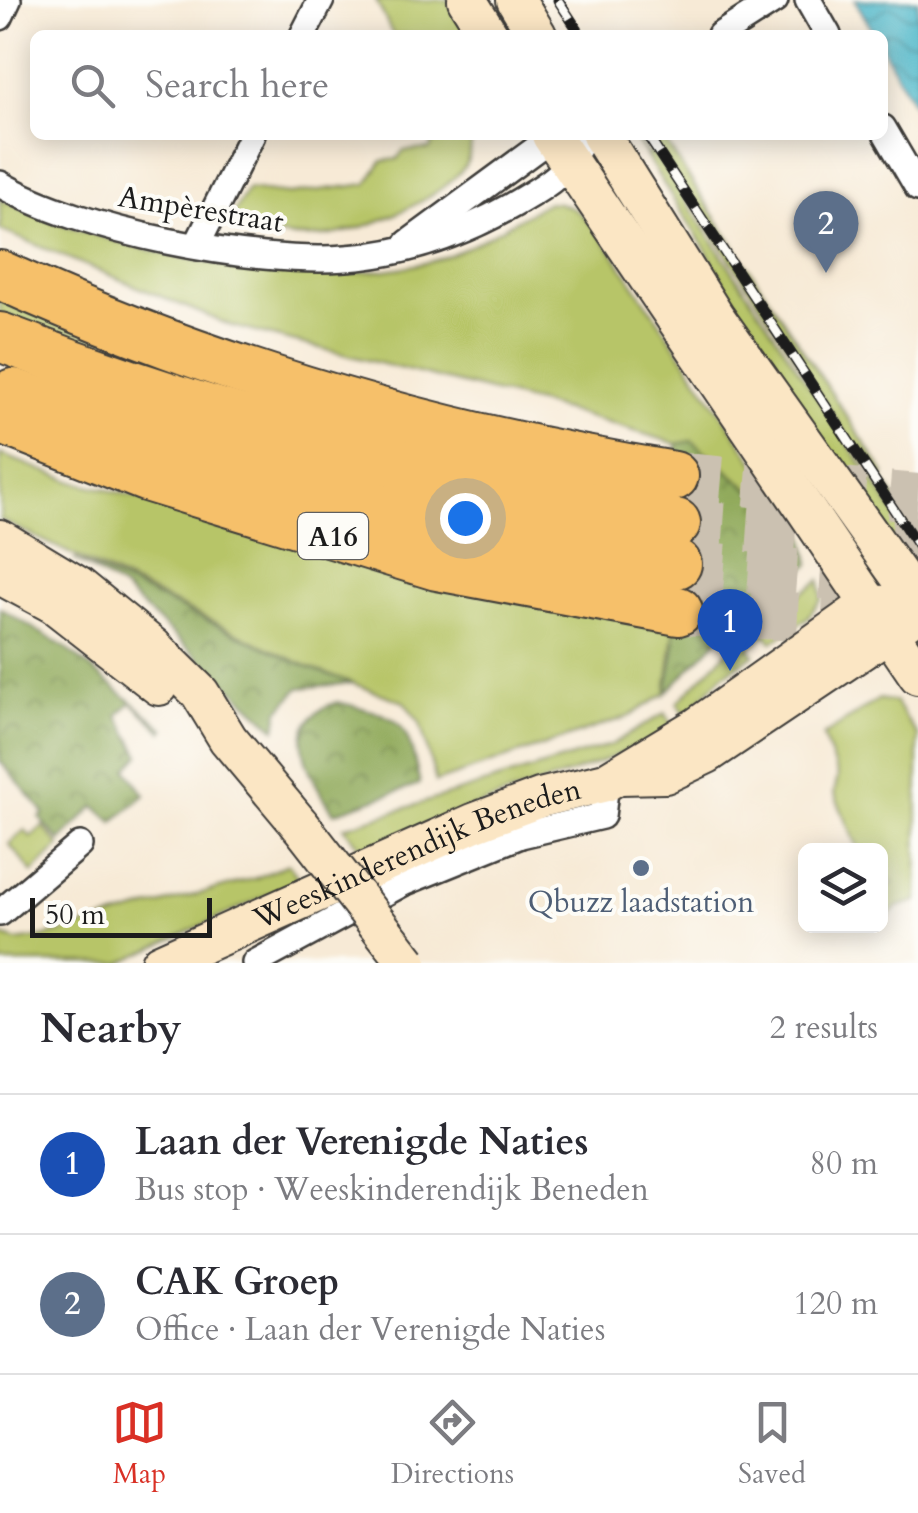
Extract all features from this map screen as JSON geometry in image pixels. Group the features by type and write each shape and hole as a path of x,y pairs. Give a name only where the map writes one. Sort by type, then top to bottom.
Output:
{"highway":[{"path":"0,274 175,348 278,384 489,440 674,476"},
{"name":"A16","path":"0,336 310,443 531,496 676,543 380,507 135,436 0,388"},
{"name":"A16","path":"0,419 146,478 400,555 593,598 678,611"}],"main road":[{"path":"467,0 486,30"},
{"path":"516,0 534,30"},
{"path":"604,140 903,612 918,675"},
{"path":"562,142 903,612"},
{"path":"0,539 78,586 200,693 228,739 408,963"},
{"path":"0,575 54,604 186,711 228,739"},
{"name":"Weeskinderendijk Beneden","path":"160,963 457,829 540,798 610,791 903,612"}],"street":[{"path":"0,17 8,0"},
{"path":"306,30 321,0"},
{"path":"728,30 775,0"},
{"path":"808,0 825,30"},
{"path":"888,137 918,188"},
{"path":"197,244 249,140"},
{"name":"Ampèrestraat","path":"0,184 96,224 197,244 345,258 437,242 485,221 562,142"},
{"name":"Ampèrestraat","path":"400,249 562,142"},
{"path":"255,963 403,883 521,835 610,791"},
{"path":"0,914 80,845"}],"green space":[{"path":"376,0 448,0 466,30 391,30"},
{"path":"434,140 471,140 464,167 448,183 413,206 372,224 332,235 297,237 245,230 233,214 248,189 289,194 367,184 382,161 397,159 403,151 430,149"},
{"path":"636,140 649,155 653,152 907,532 891,540 756,345 707,252"},
{"path":"651,140 664,140 885,474 882,478 911,522 908,527"},
{"path":"0,199 97,236 152,250 265,270 322,273 375,271 425,263 473,244 548,202 567,206 582,215 606,243 804,535 692,441 677,444 561,409 232,326 0,230"},
{"path":"0,294 288,407 28,326 0,314"},
{"path":"692,441 804,535 810,564 726,631 666,693 674,651 677,444"},
{"path":"0,454 71,481 675,625 666,693 630,716 436,782 420,723 404,702 310,668 0,520"},
{"path":"74,559 310,668 353,683 299,688 279,711 276,729 123,589"},
{"path":"820,580 822,599 807,618 772,642 765,634 749,647 754,655 722,676 686,715 677,703 745,633"},
{"path":"0,608 66,648 165,729 163,732 131,702 118,715 140,755 127,769 145,795 113,822 95,806 60,841 40,818 44,814 41,809 0,761"},
{"path":"879,699 895,702 918,736 917,901 897,907 888,916 888,888 893,883 888,878 888,843 856,843 834,793 838,776 823,736"},
{"path":"337,702 376,712 398,724 410,745 420,784 334,813 308,766 303,736 319,711"},
{"path":"665,713 675,729 637,747 402,834 364,852 344,827 611,745"},
{"path":"43,826 60,846 33,873 9,844 25,830 31,837"},
{"path":"288,864 300,880 121,963 0,963 0,935 17,941 43,937 256,878"}],"water":[{"path":"855,0 918,0 918,113 888,59 888,30 872,30"}],"tunnel":[{"path":"674,476 918,498"},
{"path":"676,523 918,540"},
{"path":"677,564 918,582"},
{"path":"678,611 885,621"}],"railway":[{"path":"558,0 578,30"},
{"path":"650,140 918,546"}],"place":[{"name":"CAK Groep","path":"826,273"},
{"name":"Laan der Verenigde Naties","path":"730,671"},
{"name":"Qbuzz laadstation","path":"641,868"}]}
